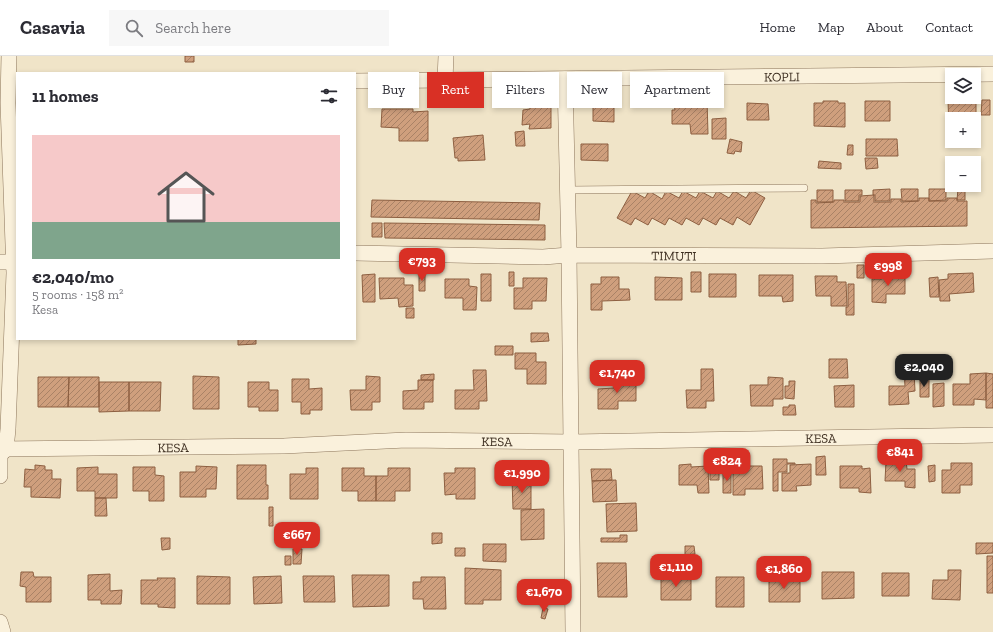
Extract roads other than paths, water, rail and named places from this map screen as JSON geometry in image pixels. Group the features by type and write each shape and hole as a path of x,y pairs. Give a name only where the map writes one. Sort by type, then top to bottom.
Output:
{"street":[{"path":"0,476 0,455 8,429 10,262 9,56"},
{"path":"445,72 446,56"},
{"name":"KOPLI","path":"484,80 993,74"},
{"path":"565,79 574,632"},
{"name":"KOPLI","path":"356,81 427,80"},
{"name":"TIMUTI","path":"356,253 543,257 569,255 822,256 993,251"},
{"name":"KESA","path":"3,449 284,446 406,440 572,442 993,435"},
{"path":"0,622 4,632"}],"lane":[{"path":"568,190 804,188"}]}
